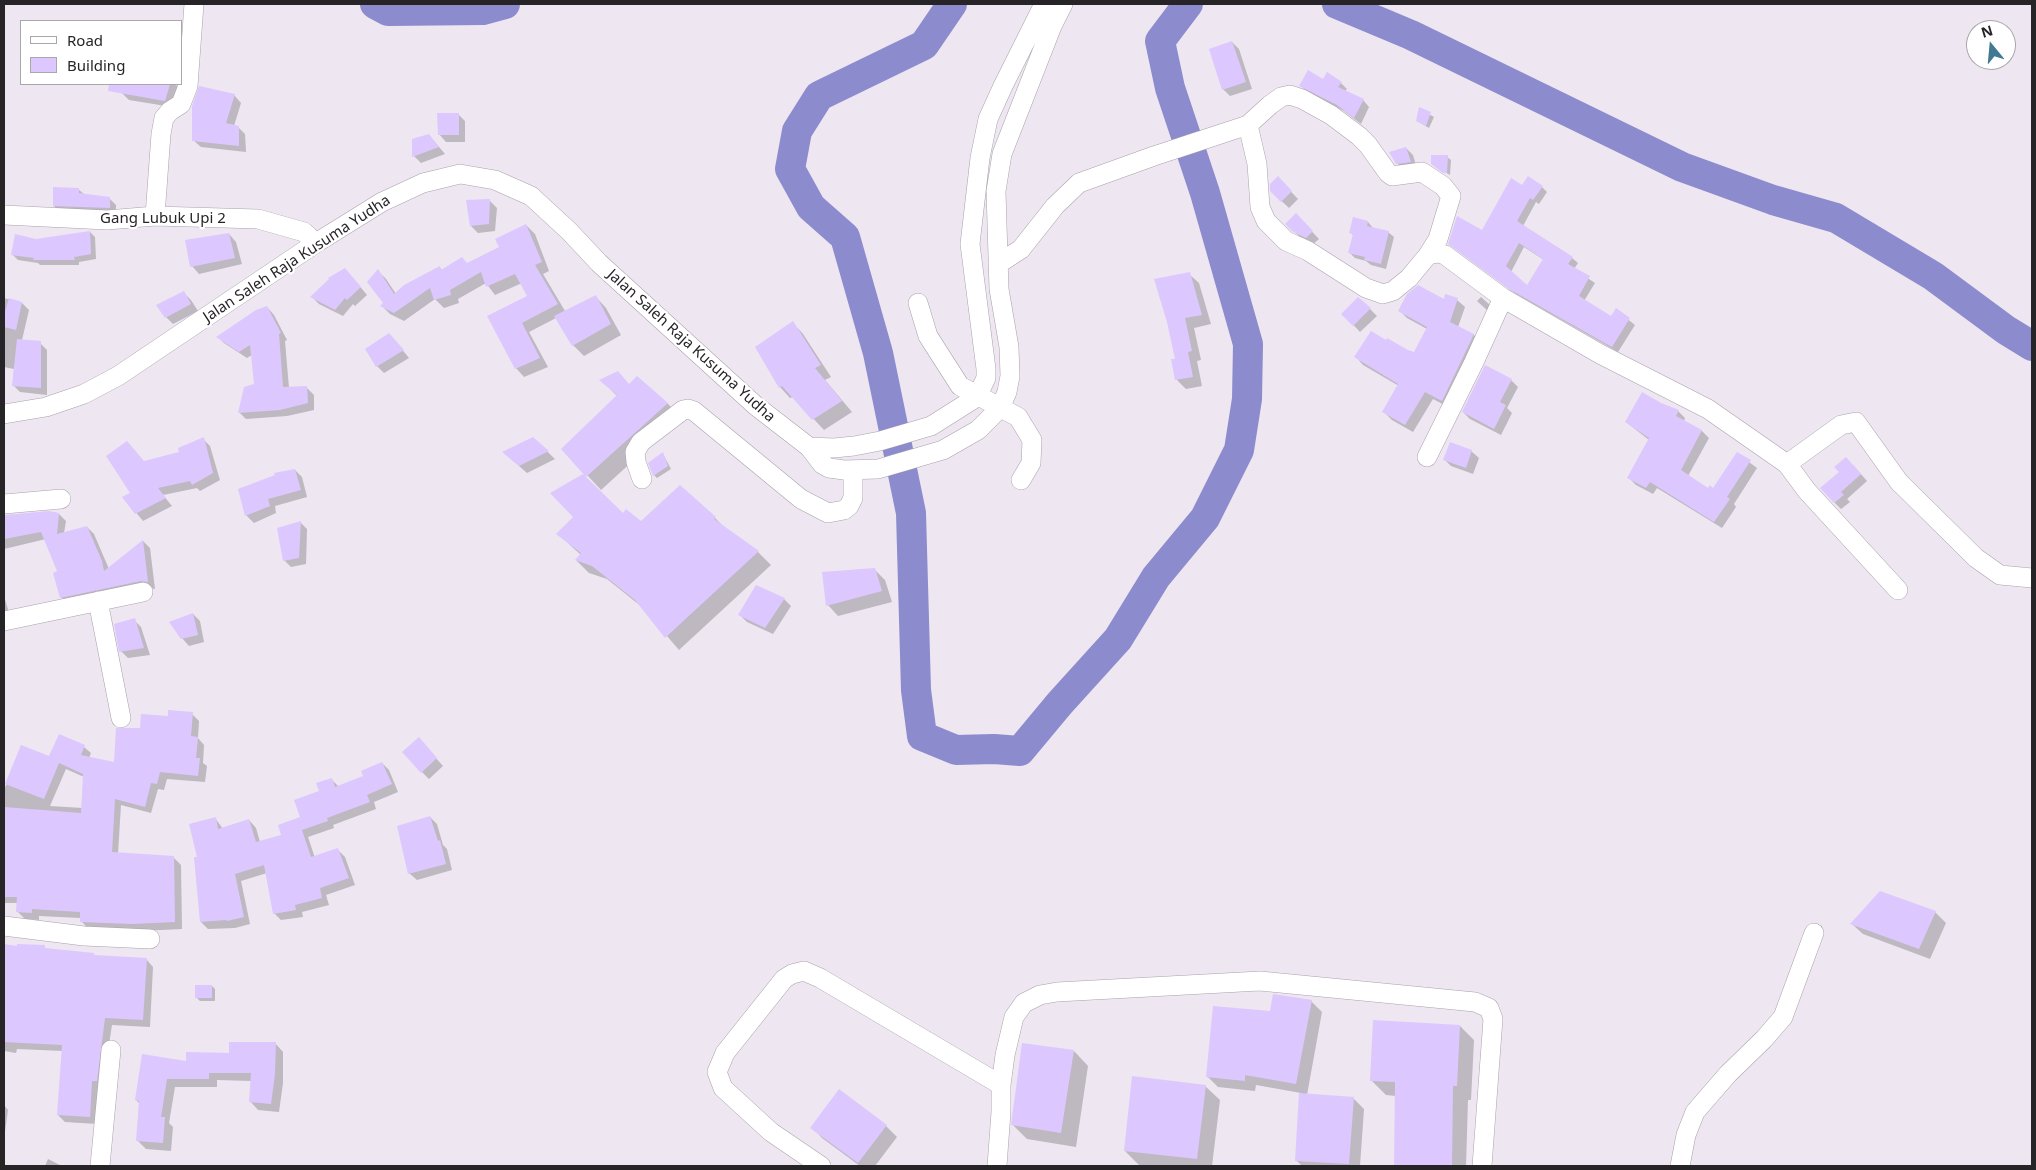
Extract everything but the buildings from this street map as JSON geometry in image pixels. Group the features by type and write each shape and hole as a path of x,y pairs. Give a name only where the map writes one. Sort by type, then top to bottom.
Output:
{"street":[{"path":"156,216 161,134 164,118 181,104 188,86 194,4"},
{"path":"809,447 834,448 880,441 932,426 977,397 986,378 986,369 970,244 980,158 988,119 1002,86 1044,4"},
{"name":"Jalan Saleh Raja Kusuma Yudha","path":"4,414 54,404 84,394 118,376 316,243 382,202 423,183 460,174 495,180 531,196 569,231 599,263 750,400 809,447 822,464 829,468 853,470 878,469 943,450 978,430 1000,408 1007,392 1010,376 1009,347 999,289 996,191 1002,154 1052,26 1063,4"},
{"path":"998,264 1021,249 1055,206 1079,182 1248,125 1281,97 1290,95 1302,99 1331,115 1359,136 1392,176 1422,172 1443,186 1452,196 1438,239 1409,278 1393,291 1383,294 1366,288 1308,251 1286,241 1266,221 1260,206 1257,164 1248,125"},
{"name":"Gang Lubuk Upi 2","path":"4,215 107,220 156,216 258,219 304,232 316,243"},
{"path":"1428,254 1439,253 1445,255 1503,298 1600,354 1708,409 1787,464 1807,491 1898,590"},
{"path":"1427,457 1503,298"},
{"path":"918,303 928,336 960,386 977,397 1018,417 1032,440 1031,463 1021,480"},
{"path":"642,479 635,457 635,452 641,442 683,410 688,409 694,410 801,499 828,513 844,510 853,498 853,470"},
{"path":"1787,464 1841,425 1856,422 1899,482 1976,558 2000,575 2032,578"},
{"path":"4,504 61,499"},
{"path":"4,621 143,592"},
{"path":"98,602 120,718"},
{"path":"4,926 66,934 150,939"},
{"path":"1680,1166 1686,1135 1695,1112 1728,1074 1784,1017 1814,933"},
{"path":"821,1166 771,1132 730,1095 723,1088 717,1072 724,1053 784,979 792,974 804,971 820,978 1001,1085"},
{"path":"997,1166 1001,1085 1014,1017 1024,1003 1040,995 1057,992 1260,981 1474,1002 1489,1008 1493,1019 1482,1166"},
{"path":"100,1166 111,1050"}],"waterway":[{"path":"375,4 388,11 483,10 505,4"},
{"path":"952,4 924,45 819,96 797,131 790,169 811,207 845,237 878,353 911,513 916,690 922,736 956,750 994,749 1020,751 1060,703 1118,639 1156,577 1205,518 1239,450 1247,399 1248,344 1205,193 1170,88 1160,41 1188,4"},
{"path":"1337,4 1411,35 1682,167 1773,200 1836,218 1933,276 2006,330 2032,346"}]}
